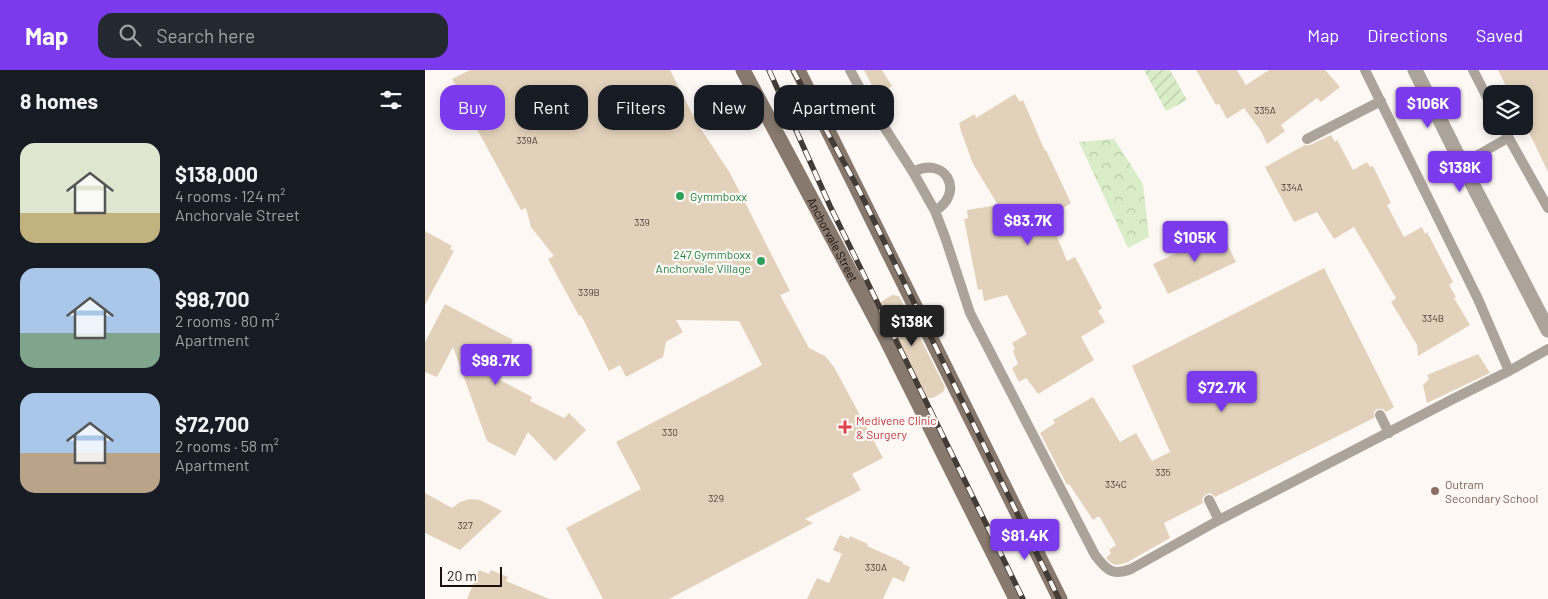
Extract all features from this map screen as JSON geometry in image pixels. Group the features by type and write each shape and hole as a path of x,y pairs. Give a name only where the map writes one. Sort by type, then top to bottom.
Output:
{"street":[{"name":"Anchorvale Street","path":"743,70 885,337 1016,599"},
{"path":"798,70 1061,599"},
{"path":"1415,70 1548,330"}],"lane":[{"path":"850,70 935,211 970,312 1101,562 1111,571 1120,573 1548,349"},
{"path":"1365,70 1478,299 1509,371"},
{"path":"1473,70 1483,90"},
{"path":"1307,139 1381,101"},
{"path":"1506,135 1548,208"},
{"path":"1462,164 1508,138"},
{"path":"913,172 922,167 932,167 941,171 947,178 951,188 949,198 944,206 935,211"},
{"path":"1380,415 1389,433"},
{"path":"1209,500 1219,520"}],"green space":[{"path":"1144,70 1170,70 1187,100 1166,111"},
{"path":"1114,139 1143,184 1149,237 1128,248 1079,142"}],"building":[{"path":"470,70 670,70 678,85 598,85 598,130 684,130 684,97 694,117 694,130 702,130 730,173 790,291 780,295 809,348 825,356 834,367 883,458 852,474 861,490 805,519 813,523 669,599 603,599 566,528 641,489 616,442 762,365 739,321 676,320 683,332 666,342 663,357 626,377 620,365 609,371 581,315 579,316 548,259 554,256 531,227 526,208 521,210 477,130 505,130 505,85 455,85 452,79"},
{"path":"864,70 882,70 891,85 872,85"},
{"path":"1196,70 1237,70 1246,85 1269,70 1325,70 1340,87 1321,102 1317,98 1281,125 1285,131 1267,144 1261,131 1244,108 1227,119 1219,104 1216,105"},
{"path":"1498,70 1548,70 1548,172 1530,135 1533,135 1533,85 1506,85"},
{"path":"1015,94 1020,102 1023,100 1045,151 1071,203 1054,214 1057,219 1051,222 1067,261 1075,257 1102,308 1098,311 1105,322 1081,337 1094,360 1038,394 1026,378 1019,382 1012,368 1018,364 1012,343 1027,334 1007,295 984,301 982,289 978,290 964,219 968,218 967,210 998,205 973,164 959,123 975,114 976,118"},
{"path":"1331,135 1335,142 1337,140 1353,170 1367,162 1370,167 1373,166 1391,203 1387,205 1404,237 1422,227 1425,234 1427,232 1453,282 1449,285 1456,297 1454,298 1470,325 1418,356 1417,345 1391,302 1396,298 1354,227 1334,239 1317,212 1294,222 1265,167 1305,145 1310,145"},
{"path":"425,231 452,246 450,249 454,251 425,305"},
{"path":"1221,232 1236,262 1168,294 1153,264"},
{"path":"1324,268 1394,407 1386,412 1383,409 1377,409 1374,412 1374,418 1215,497 1210,493 1206,494 1202,499 1203,503 1164,523 1170,538 1126,563 1116,565 1111,563 1106,558 1111,553 1109,550 1116,545 1099,516 1093,520 1069,484 1067,485 1040,433 1055,423 1053,420 1093,397 1120,442 1136,433 1152,461 1170,452 1132,366"},
{"path":"892,295 899,296 945,387 943,392 933,398 926,398 879,306 881,302"},
{"path":"445,304 513,340 511,344 517,348 500,380 532,397 530,401 564,418 569,413 586,430 555,461 528,432 515,456 487,441 453,347 437,377 425,372 425,342"},
{"path":"1478,354 1490,373 1427,403 1423,385 1429,379 1427,375"},
{"path":"425,493 452,508 460,502 470,499 480,500 502,511 460,550 425,533"},
{"path":"840,535 849,539 850,536 868,544 867,546 910,567 904,582 893,577 883,599 807,599 817,578 829,583 842,554 833,550"},
{"path":"479,570 489,574 491,570 508,577 506,581 549,599 467,599"}],"railway":[{"path":"769,70 830,206 1023,599"},
{"path":"793,70 858,188 1059,599"}],"place":[{"name":"Gymmboxx","path":"680,196"},
{"name":"247 Gymmboxx Anchorvale Village","path":"761,261"},
{"name":"Medivene Clinic & Surgery","path":"845,427"},
{"name":"Outram Secondary School","path":"1435,491"}]}
